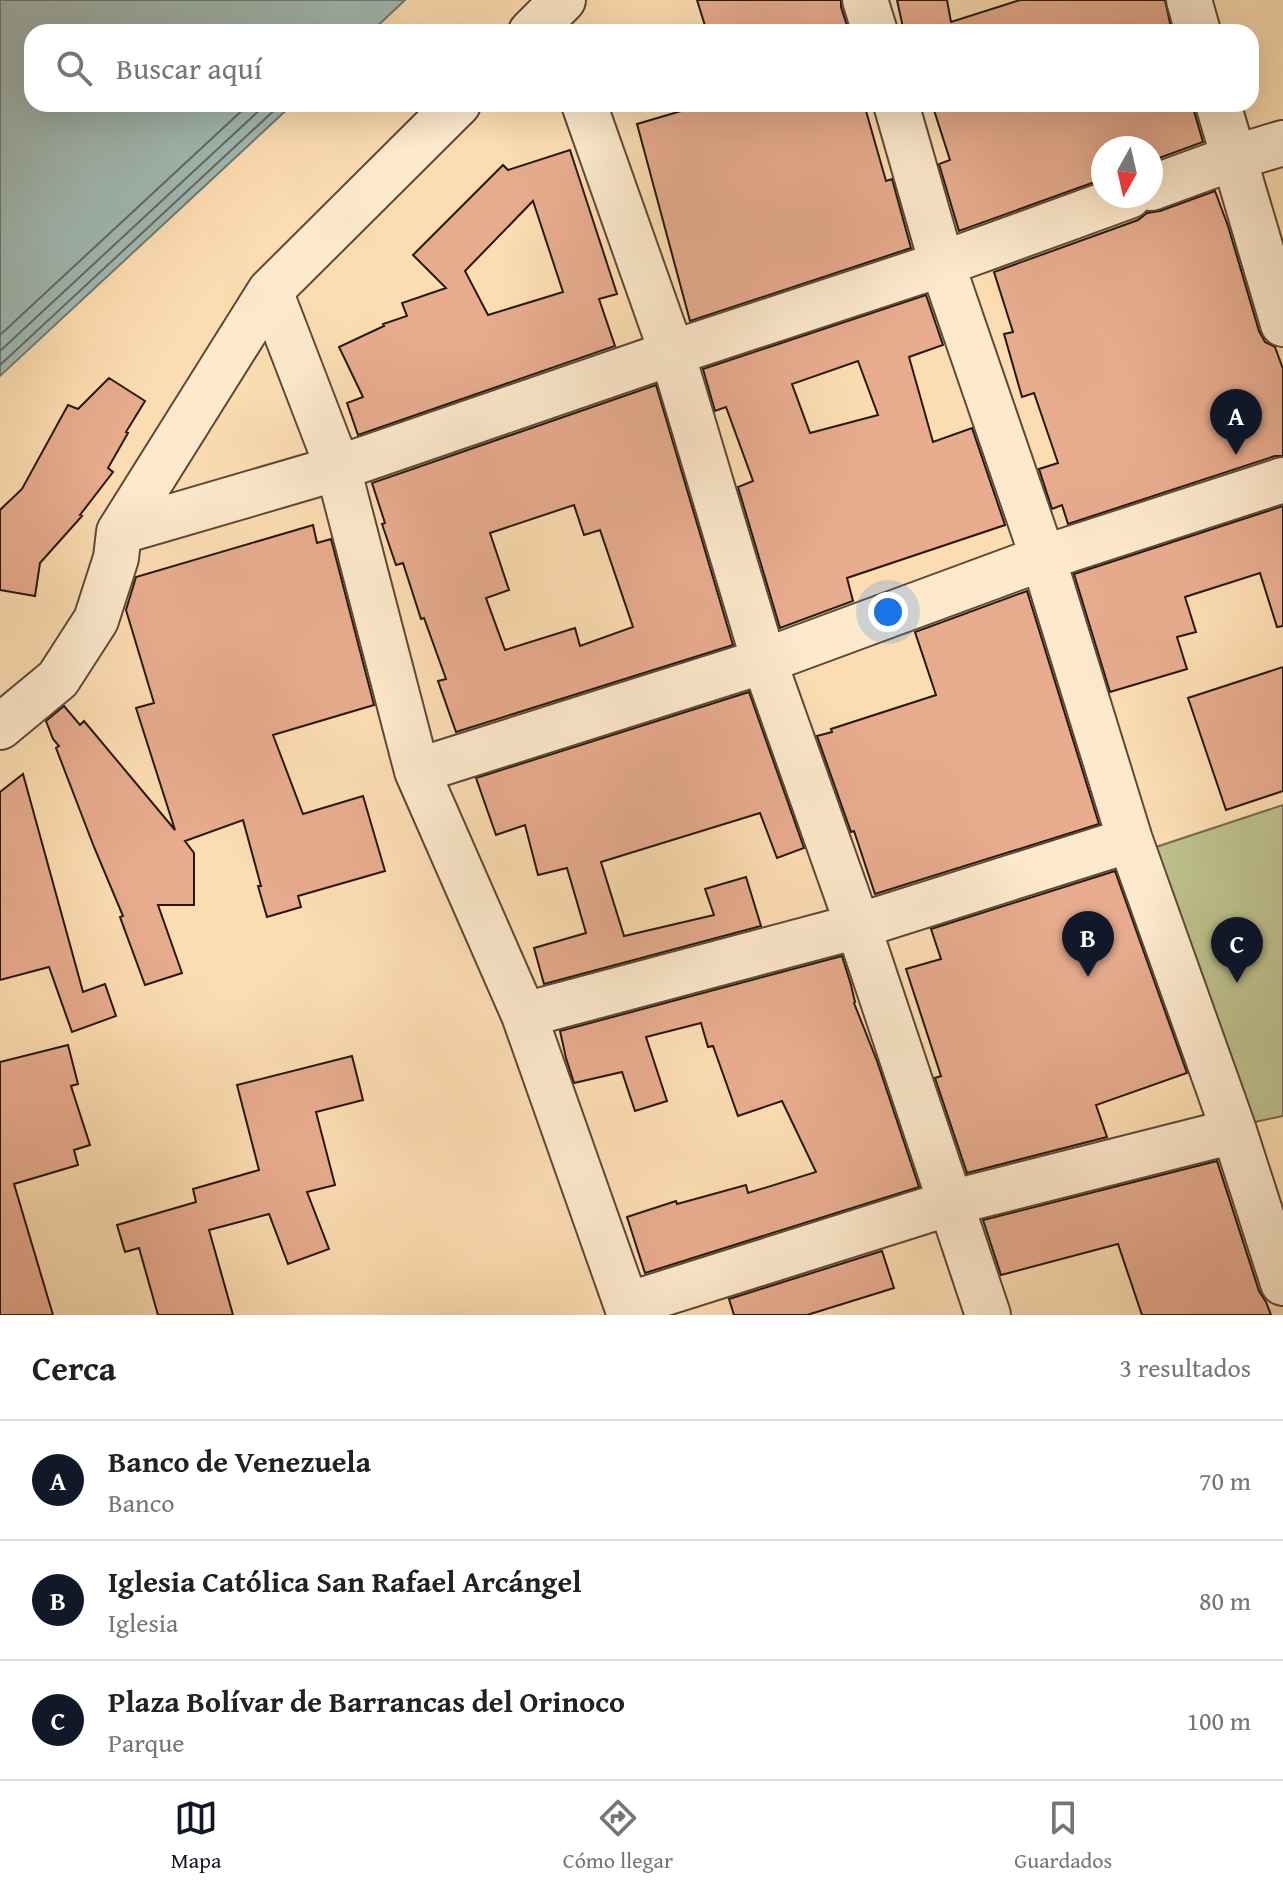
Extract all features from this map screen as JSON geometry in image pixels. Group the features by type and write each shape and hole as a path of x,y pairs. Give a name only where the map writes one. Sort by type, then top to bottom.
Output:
{"street":[{"path":"865,0 872,24"},
{"path":"1189,0 1196,24"},
{"path":"0,727 58,679 96,620 116,558 119,532 270,291 450,112"},
{"path":"587,112 672,353 764,661 858,926 988,1315"},
{"path":"898,112 942,264 1043,558 1130,840 1234,1131 1283,1283"},
{"path":"1220,112 1283,324"},
{"path":"1163,184 1283,143"},
{"path":"119,532 338,468 942,264 1096,208"},
{"path":"270,291 338,468 417,771 524,1015 628,1310 950,1203 1234,1131"},
{"path":"417,771 764,661 1043,558 1283,480"},
{"path":"524,1015 858,926 1130,840"}],"green space":[{"path":"1283,805 1283,1116 1236,1126 1147,850"}],"water":[{"path":"0,0 405,0 380,24 24,24 24,112 284,112 0,376"}],"building":[{"path":"697,0 841,0 846,24 704,24"},
{"path":"897,0 947,0 951,22 1020,0 1165,0 1170,24 902,24"},
{"path":"678,112 866,112 886,181 892,179 911,248 690,321 637,124"},
{"path":"935,112 1194,112 1203,142 1163,157 1163,136 1091,136 1091,183 959,231 939,164 950,160"},
{"path":"570,150 617,294 599,299 615,346 358,435 347,403 363,397 339,347 383,324 407,316 402,303 446,288 413,255 503,165 508,170","holes":["533,201 563,292 488,315 465,271"]},
{"path":"1215,191 1259,331 1265,342 1275,347 1283,369 1283,456 1275,456 1068,524 1062,505 1052,509 1039,469 1058,463 1034,393 1022,397 1004,334 1013,332 994,272 1138,220 1147,213"},
{"path":"926,295 943,345 909,357 933,442 972,428 1005,525 847,578 853,601 780,628 738,487 753,481 726,407 715,411 703,369","holes":["858,361 878,415 810,433 792,384"]},
{"path":"109,378 145,401 108,468 113,472 82,516 40,563 35,596 0,590 0,510 22,489 68,405 78,409"},
{"path":"656,385 733,645 456,732 438,681 446,679 424,618 421,619 403,563 396,565 372,483","holes":["574,505 584,535 600,530 633,627 580,646 575,628 505,650 486,598 509,590 490,533"]},
{"path":"1283,506 1283,626 1277,627 1260,573 1185,597 1196,632 1177,637 1187,669 1110,692 1074,574"},
{"path":"313,525 317,543 331,539 374,705 273,735 303,814 363,796 385,871 298,896 301,907 267,917 243,820 185,841 194,853 194,905 158,905 182,973 145,985 120,917 123,916 56,748 59,746 46,721 64,706 80,725 84,721 175,830 136,708 154,703 126,610 136,577"},
{"path":"1027,591 1099,824 875,894 817,736 936,695 915,632"},
{"path":"1283,667 1283,791 1226,810 1188,698"},
{"path":"749,692 804,848 777,858 760,813 601,862 624,936 714,915 705,889 746,877 761,926 544,984 534,948 586,933 567,868 538,875 525,825 496,835 476,778"},
{"path":"23,774 83,992 105,984 116,1016 72,1032 49,967 0,980 0,792"},
{"path":"1115,871 1187,1073 1096,1105 1107,1137 967,1173 935,1078 941,1076 906,969 941,959 931,929"},
{"path":"842,956 854,1003 919,1187 645,1273 627,1217 676,1201 677,1204 746,1185 748,1193 816,1172 782,1101 738,1116 713,1046 708,1047 701,1023 646,1037 667,1101 635,1111 622,1072 574,1083 560,1031"},
{"path":"68,1045 78,1084 71,1086 90,1145 74,1150 78,1165 14,1184 53,1315 0,1315 0,1062"},
{"path":"352,1056 363,1100 316,1112 335,1185 307,1192 329,1249 288,1264 269,1214 209,1230 233,1315 158,1315 139,1248 125,1252 117,1225 196,1202 193,1189 259,1170 237,1085"},
{"path":"1217,1161 1259,1291 1271,1315 1142,1315 1118,1244 1001,1275 983,1220"},
{"path":"882,1251 894,1288 807,1315 734,1315 729,1299"}],"place":[{"name":"Banco de Venezuela","path":"1236,455"},
{"name":"Iglesia Católica San Rafael Arcángel","path":"1088,977"},
{"name":"Plaza Bolívar de Barrancas del Orinoco","path":"1237,983"}]}
